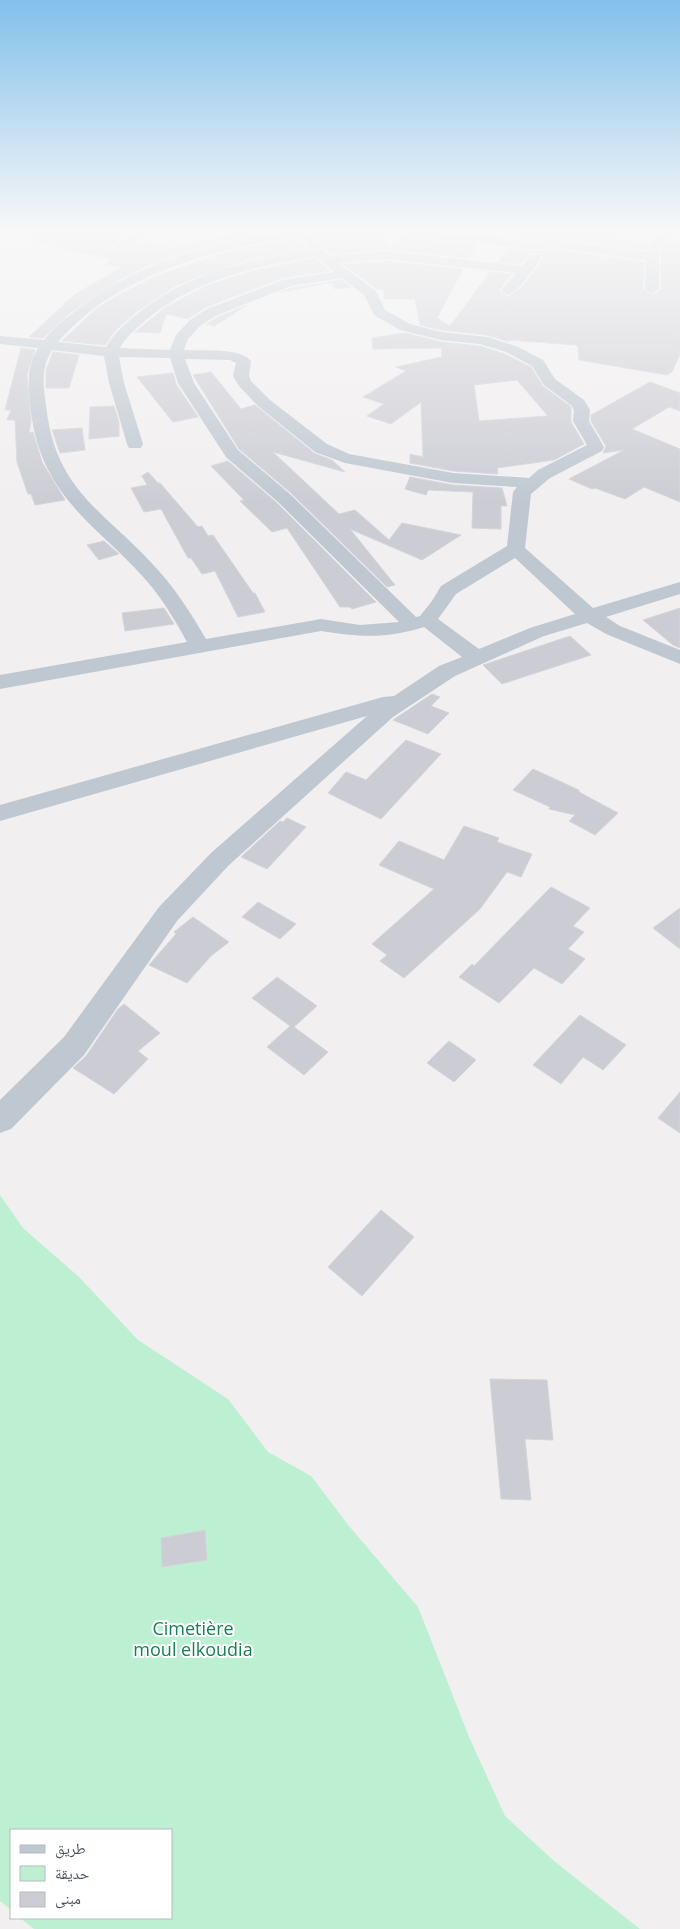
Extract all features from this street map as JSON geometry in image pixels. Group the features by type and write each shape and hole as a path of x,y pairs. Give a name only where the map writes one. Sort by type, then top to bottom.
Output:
{"street":[{"path":"70,323 46,345 37,363 36,378 39,416 46,453 72,495 145,568 183,618 200,647"},
{"path":"135,323 120,337 111,352 135,444"},
{"path":"195,323 180,338 176,353 186,383 232,453 420,622 477,658"},
{"path":"398,323 405,327 440,336 482,340 511,349 538,363 549,382 578,403 582,410 581,421 596,447 544,474 522,492 516,549"},
{"path":"0,340 111,352 226,355 240,358 244,361 241,376 244,383 264,403 321,448 345,458 453,478 533,483"},
{"path":"0,682 321,625 360,631 398,629 420,622 441,603 448,590 516,549"},
{"path":"516,549 589,616 613,630 680,658"},
{"path":"0,1120 74,1046 168,914 194,886 220,859 385,712 447,671 537,632 680,588"},
{"path":"0,813 407,697"}],"green space":[{"name":"Cimetière moul elkoudia","path":"0,1195 23,1228 79,1277 138,1340 228,1399 268,1452 311,1476 349,1526 418,1607 469,1737 505,1816 554,1861 640,1929 34,1929 21,1919 172,1919 172,1829 10,1829 10,1909 0,1901"}],"building":[{"path":"44,323 59,323 43,338 29,337"},
{"path":"81,323 124,323 114,332 105,345 62,341"},
{"path":"146,323 163,323 160,333 135,332"},
{"path":"209,323 219,323 214,326 207,324"},
{"path":"420,323 445,323 450,326 452,323 680,323 680,354 672,372 667,375 579,360 578,347 576,345 507,340 509,342 487,335 441,330 420,325"},
{"path":"405,333 441,342 480,346 505,354 531,367 543,386 571,407 571,422 584,444 554,460 497,468 498,474 453,471 410,463 410,454 423,457 421,402 391,424 367,416 384,404 363,397 406,371 396,367 442,357 441,348 373,349 372,338","holes":["517,380 548,416 479,421 474,385"]},
{"path":"21,348 35,350 27,375 31,421 29,433 33,432 42,462 65,500 35,505 31,494 28,494 17,462 15,420 7,420 11,410 5,410"},
{"path":"53,352 79,355 69,388 46,388 46,370"},
{"path":"211,372 241,409 255,405 314,453 332,460 345,472 273,452 339,514 355,510 389,540 402,523 461,535 422,560 350,529 395,585 387,587 291,493 239,449 193,375"},
{"path":"173,373 176,384 198,417 173,422 137,377"},
{"path":"650,382 680,393 680,411 669,407 632,429 680,449 680,502 644,487 625,499 595,488 592,489 569,479 624,450 603,453 606,446 591,421 591,415"},
{"path":"114,406 119,422 119,436 89,439 90,407"},
{"path":"82,428 85,450 60,453 52,430"},
{"path":"228,461 277,503 376,602 352,609 350,607 340,607 287,528 272,532 240,501 244,500 211,466"},
{"path":"148,472 198,527 202,526 208,536 213,535 253,593 255,593 265,612 238,617 215,571 202,574 191,558 188,558 161,509 144,512 131,488 147,485 142,476"},
{"path":"410,477 453,485 502,488 507,506 501,506 501,529 472,528 473,492 428,490 426,495 405,489"},
{"path":"104,541 119,554 99,560 87,545"},
{"path":"164,608 174,624 125,631 122,613"},
{"path":"680,608 680,648 673,645 643,620"},
{"path":"570,636 591,655 502,684 483,665"},
{"path":"432,694 440,697 431,706 449,713 428,734 393,720"},
{"path":"406,740 441,754 381,819 328,793 346,772 366,780"},
{"path":"533,769 579,790 579,792 618,813 595,835 569,821 575,815 549,809 550,807 513,790"},
{"path":"287,818 306,827 267,869 241,857 280,821 283,822"},
{"path":"464,826 499,838 497,842 532,854 521,877 507,872 480,909 404,978 380,961 387,955 372,944 434,889 379,865 399,841 444,860"},
{"path":"551,887 590,908 573,926 584,932 568,949 585,959 562,984 534,968 499,1003 459,977 472,964 474,966"},
{"path":"258,902 296,924 280,939 242,917"},
{"path":"680,908 680,949 653,928"},
{"path":"193,917 229,942 211,956 187,983 149,965 176,934 174,932"},
{"path":"277,977 317,1006 294,1027 328,1052 304,1075 267,1047 290,1026 252,998"},
{"path":"124,1004 160,1033 138,1051 148,1059 114,1094 73,1068 86,1056 118,1009"},
{"path":"580,1015 626,1045 603,1070 583,1057 561,1084 533,1065"},
{"path":"449,1041 476,1060 454,1082 427,1063"},
{"path":"680,1092 680,1133 658,1118"},
{"path":"381,1210 414,1237 362,1296 328,1267"},
{"path":"490,1379 547,1380 553,1440 525,1439 531,1500 501,1499"},
{"path":"205,1530 207,1560 162,1567 161,1538"}]}
